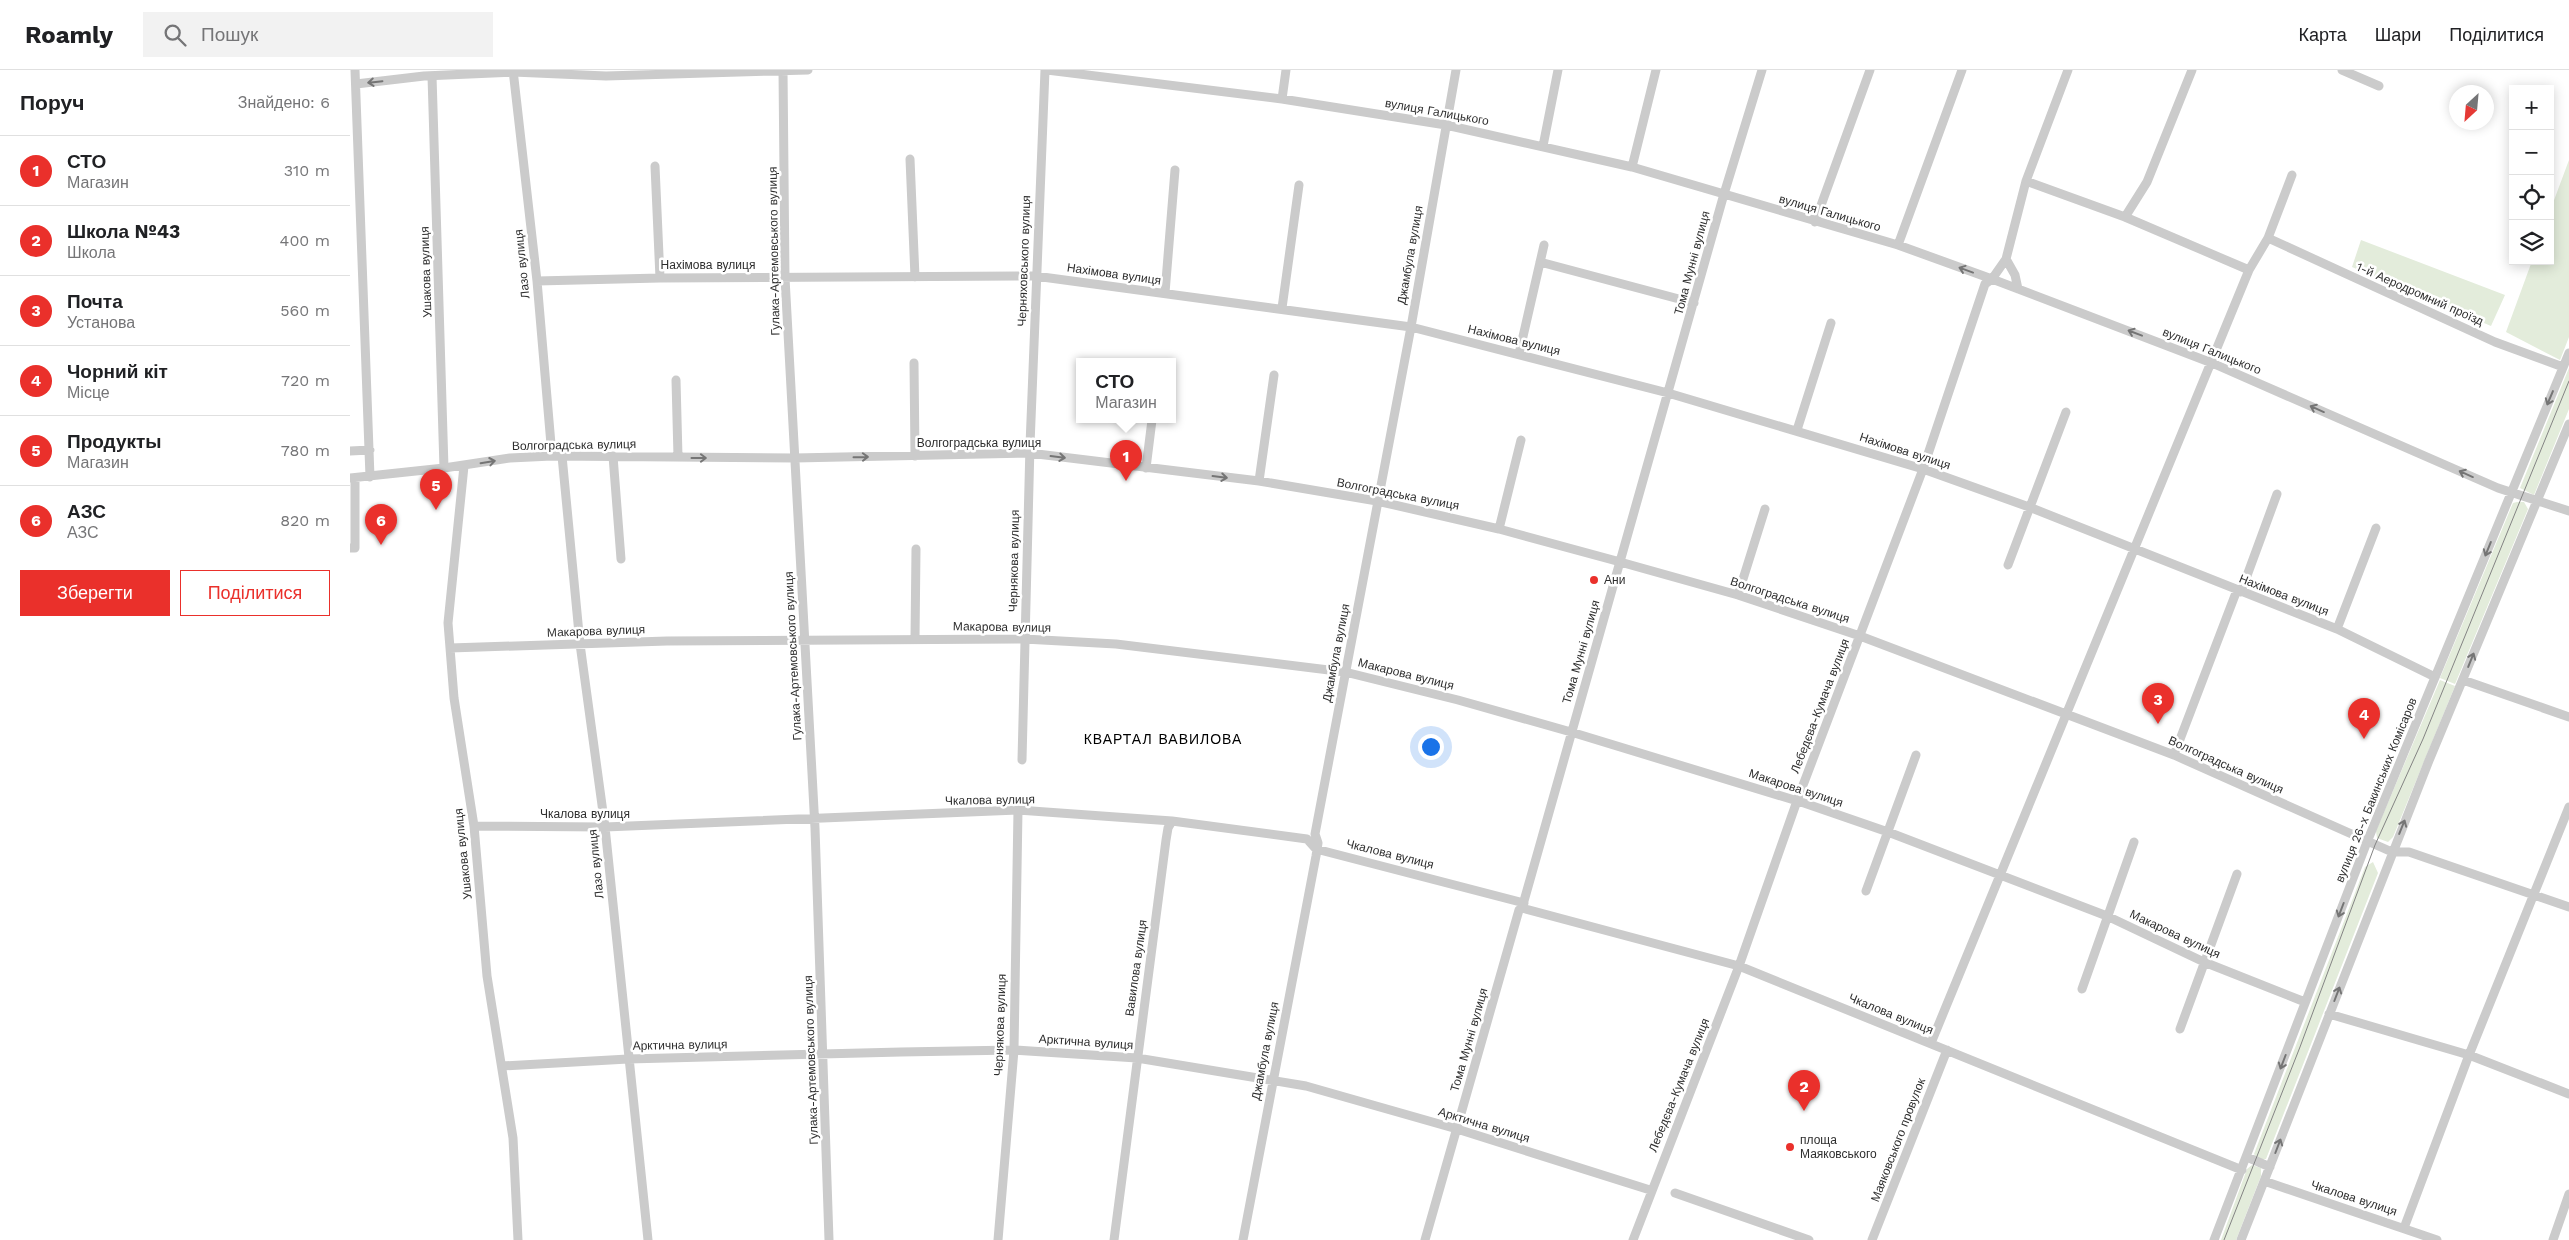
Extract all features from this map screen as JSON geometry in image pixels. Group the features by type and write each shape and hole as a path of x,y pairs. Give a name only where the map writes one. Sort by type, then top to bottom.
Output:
{"street":[{"path":"355,70 370,476"},
{"name":"Гулака-Артемовського вулиця","path":"783,70 785,278 815,820 829,1240"},
{"path":"356,84 427,74 513,71 606,73 808,70"},
{"name":"вулиця Галицького","path":"1046,70 1282,100 1446,124 1632,167 1898,245 1992,279 2212,363 2498,488 2569,511"},
{"name":"Черняховського вулиця","path":"1029,453 1035,276 1046,70"},
{"path":"1282,100 1286,70"},
{"name":"Джамбула вулиця","path":"1243,1240 1316,849 1315,834 1411,327 1456,70"},
{"path":"1543,146 1558,70"},
{"path":"1632,167 1656,70"},
{"name":"Тома Мунні вулиця","path":"1424,1240 1458,1129 1519,910 1523,905 1724,194 1762,70"},
{"path":"1815,222 1870,70"},
{"path":"1898,245 1962,70"},
{"name":"Лебедєва-Кумача вулиця","path":"1633,1240 1650,1190 1739,966 1797,801 1924,469 1985,284 1992,279 2006,259 2026,181 2068,70"},
{"path":"2125,217 2147,182 2192,70"},
{"path":"2342,70 2379,86"},
{"name":"Лазо вулиця","path":"513,71 536,281 552,456"},
{"name":"Ушакова вулиця","path":"427,74 444,468"},
{"path":"910,159 915,276"},
{"path":"655,166 660,278"},
{"path":"1165,293 1175,170"},
{"path":"1931,1043 2249,270 2268,238 2292,175"},
{"path":"2026,181 2125,217 2249,270"},
{"path":"1282,308 1299,185"},
{"name":"1-й Аеродромний проїзд","path":"2268,238 2495,342 2563,367"},
{"path":"1519,354 1544,245"},
{"path":"2006,259 2015,275 2018,289"},
{"path":"1540,262 1694,303"},
{"name":"Нахімова вулиця","path":"536,281 660,278 1035,276 1411,327 1668,393 1924,469 2029,507 2336,629 2435,677"},
{"path":"1797,430 1831,323"},
{"name":"вулиця 26-х Бакинських Комісаров","path":"2214,1240 2367,842 2569,353"},
{"path":"914,363 915,456"},
{"path":"1259,482 1274,375"},
{"path":"676,380 678,458"},
{"path":"2008,565 2066,412"},
{"path":"1146,468 1152,423"},
{"path":"2241,1240 2392,852 2569,424"},
{"path":"1499,529 1521,440"},
{"path":"350,451 370,450"},
{"name":"Волгоградська вулиця","path":"352,478 464,466 510,458 552,456 795,458 1029,453 1259,482 1377,501 1499,529 1738,595 1860,636 2174,755 2392,852"},
{"name":"Чернякова вулиця","path":"1022,760 1029,453"},
{"name":"Лазо вулиця","path":"562,456 580,644 605,827 648,1240"},
{"path":"613,456 621,559"},
{"name":"Ушакова вулиця","path":"464,466 448,623 454,698 474,826 487,976 513,1138 518,1240"},
{"path":"350,548 355,548 352,478"},
{"path":"2174,755 2277,494"},
{"path":"1738,595 1765,509"},
{"path":"2336,629 2376,528"},
{"path":"915,639 916,549"},
{"name":"Макарова вулиця","path":"450,648 805,638 1024,639 1126,645 1345,672 1458,700 1571,732 1797,801 1888,832 2107,916 2204,962 2305,1002"},
{"path":"2463,680 2569,717"},
{"path":"1866,892 1916,756"},
{"path":"2404,1228 2469,1055 2569,807"},
{"name":"Чернякова вулиця","path":"998,1240 1014,1050 1018,810"},
{"name":"Чкалова вулиця","path":"474,826 605,827 815,820 1018,810 1172,821 1307,839 1316,849 1739,966 2242,1170"},
{"name":"Вавилова вулиця","path":"1114,1240 1168,828 1172,821"},
{"path":"2082,989 2134,842"},
{"path":"2392,852 2409,852 2534,893 2569,907"},
{"path":"2180,1029 2237,874"},
{"path":"2329,1014 2469,1055 2569,1094"},
{"name":"Арктична вулиця","path":"502,1066 628,1059 1014,1050 1137,1058 1306,1086 1458,1129 1650,1190"},
{"name":"Маяковського провулок","path":"1872,1240 1947,1050"},
{"path":"2247,1157 2270,1166"},
{"name":"Чкалова вулиця","path":"2264,1181 2437,1240"},
{"path":"1675,1193 1809,1240"},
{"path":"2552,1240 2569,1194"}],"green space":[{"path":"2569,160 2569,337 2560,360 2506,332 2531,265 2554,265 2554,200"},
{"path":"2361,240 2505,295 2491,326 2352,267"},
{"path":"2569,368 2569,409 2534,495 2520,488"},
{"path":"2524,502 2528,509 2455,684 2440,678 2513,503"},
{"path":"2440,680 2455,686 2393,837 2388,842 2377,838 2376,831"},
{"path":"2373,862 2378,873 2266,1159 2258,1159 2254,1154 2365,867"},
{"path":"2252,1165 2261,1168 2261,1176 2236,1240 2221,1240 2247,1169"}],"tram line":[{"path":"2224,1240 2300,1047 2375,845 2423,739 2569,381"}],"place":[{"name":"СТО","path":"1126,481"},
{"name":"Продукты","path":"436,510"},
{"name":"АЗС","path":"381,545"},
{"name":"Ани","path":"1594,580"},
{"name":"Почта","path":"2158,724"},
{"name":"Чорний кіт","path":"2364,739"},
{"name":"Школа №43","path":"1804,1111"},
{"name":"площа Маяковського","path":"1790,1147"}],"district":[{"name":"КВАРТАЛ ВАВИЛОВА","path":"1163,739"}]}
